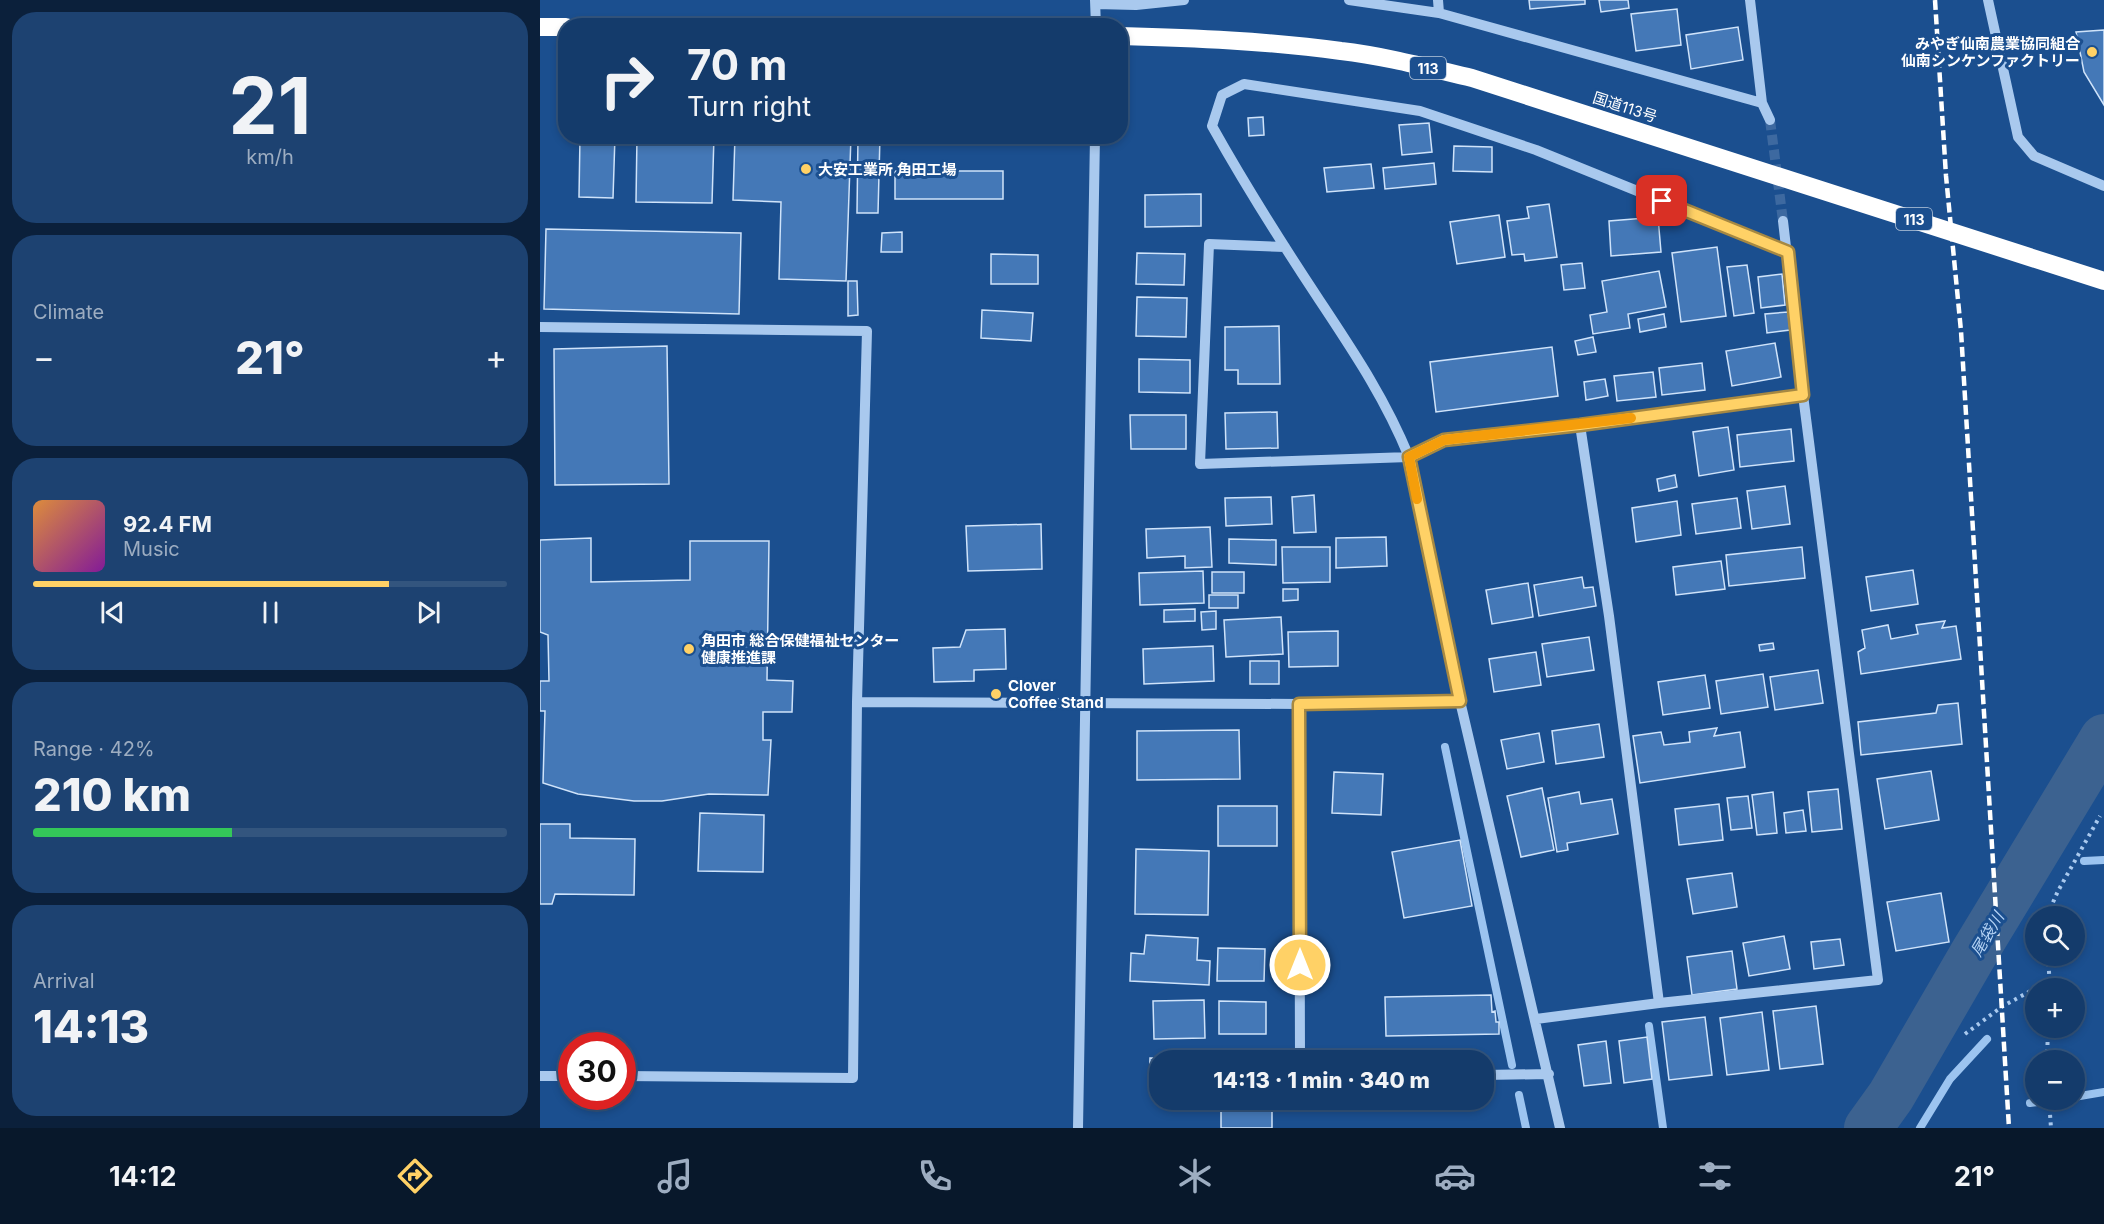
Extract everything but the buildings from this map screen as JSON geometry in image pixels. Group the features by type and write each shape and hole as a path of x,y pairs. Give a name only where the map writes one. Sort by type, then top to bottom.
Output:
{"highway":[{"path":"540,27 558,27"},
{"name":"国道113号","path":"1128,36 1194,38 1343,51 1406,62 1472,78 2104,281"}],"street":[{"path":"1096,18 1095,2 1136,4 1184,0"},
{"path":"1349,0 1439,13 1762,103"},
{"path":"1438,0 1439,13"},
{"path":"1750,0 1762,103 1770,120"},
{"path":"1988,0 2018,137 2034,156 2104,186"},
{"path":"1560,1128 1460,701 1409,457 1394,421 1374,384 1234,166 1212,126 1222,95 1244,84 1420,111 1536,150 1788,252"},
{"path":"1078,1128 1095,144"},
{"path":"1536,1019 1659,1003 1878,980 1783,221"},
{"path":"1285,247 1209,244 1200,464 1409,457 1444,440 1580,425 1803,395"},
{"path":"540,327 867,331 857,702 853,1078 636,1076"},
{"path":"1580,425 1608,616 1659,1003"},
{"path":"857,702 1299,704 1460,701"},
{"path":"1299,704 1300,1050"},
{"path":"1494,1075 1549,1074"},
{"path":"540,1076 558,1076"}],"path":[{"path":"2051,906 2100,816"},
{"path":"1965,1034 2003,1006 2025,994"},
{"path":"2050,1110 2051,1128"}],"waterway":[{"name":"尾袋川","path":"1868,1128 1891,1096 2104,738"},
{"path":"1445,747 1512,1065"},
{"path":"2084,861 2104,860"},
{"path":"1649,1026 1663,1128"},
{"path":"1920,1128 1950,1079 1987,1039"},
{"path":"2085,1095 2104,1092"},
{"path":"1519,1095 1526,1128"}],"tunnel":[{"path":"1770,120 1783,221"}],"railway":[{"path":"1935,0 1946,176 1961,331 2009,1128"}],"slow traffic":[{"path":"1417,499 1409,457 1444,440 1631,418"}],"place":[{"name":"みやぎ仙南農業協同組合 仙南シンケンファクトリー","path":"2092,52"},
{"name":"大安工業所 角田工場","path":"806,169"},
{"name":"角田市 総合保健福祉センター 健康推進課","path":"689,649"},
{"name":"Clover Coffee Stand","path":"996,694"}],"route":[{"path":"1300,965 1299,704 1460,701 1409,457 1444,440 1580,425 1803,395 1788,252 1662,201"}]}
